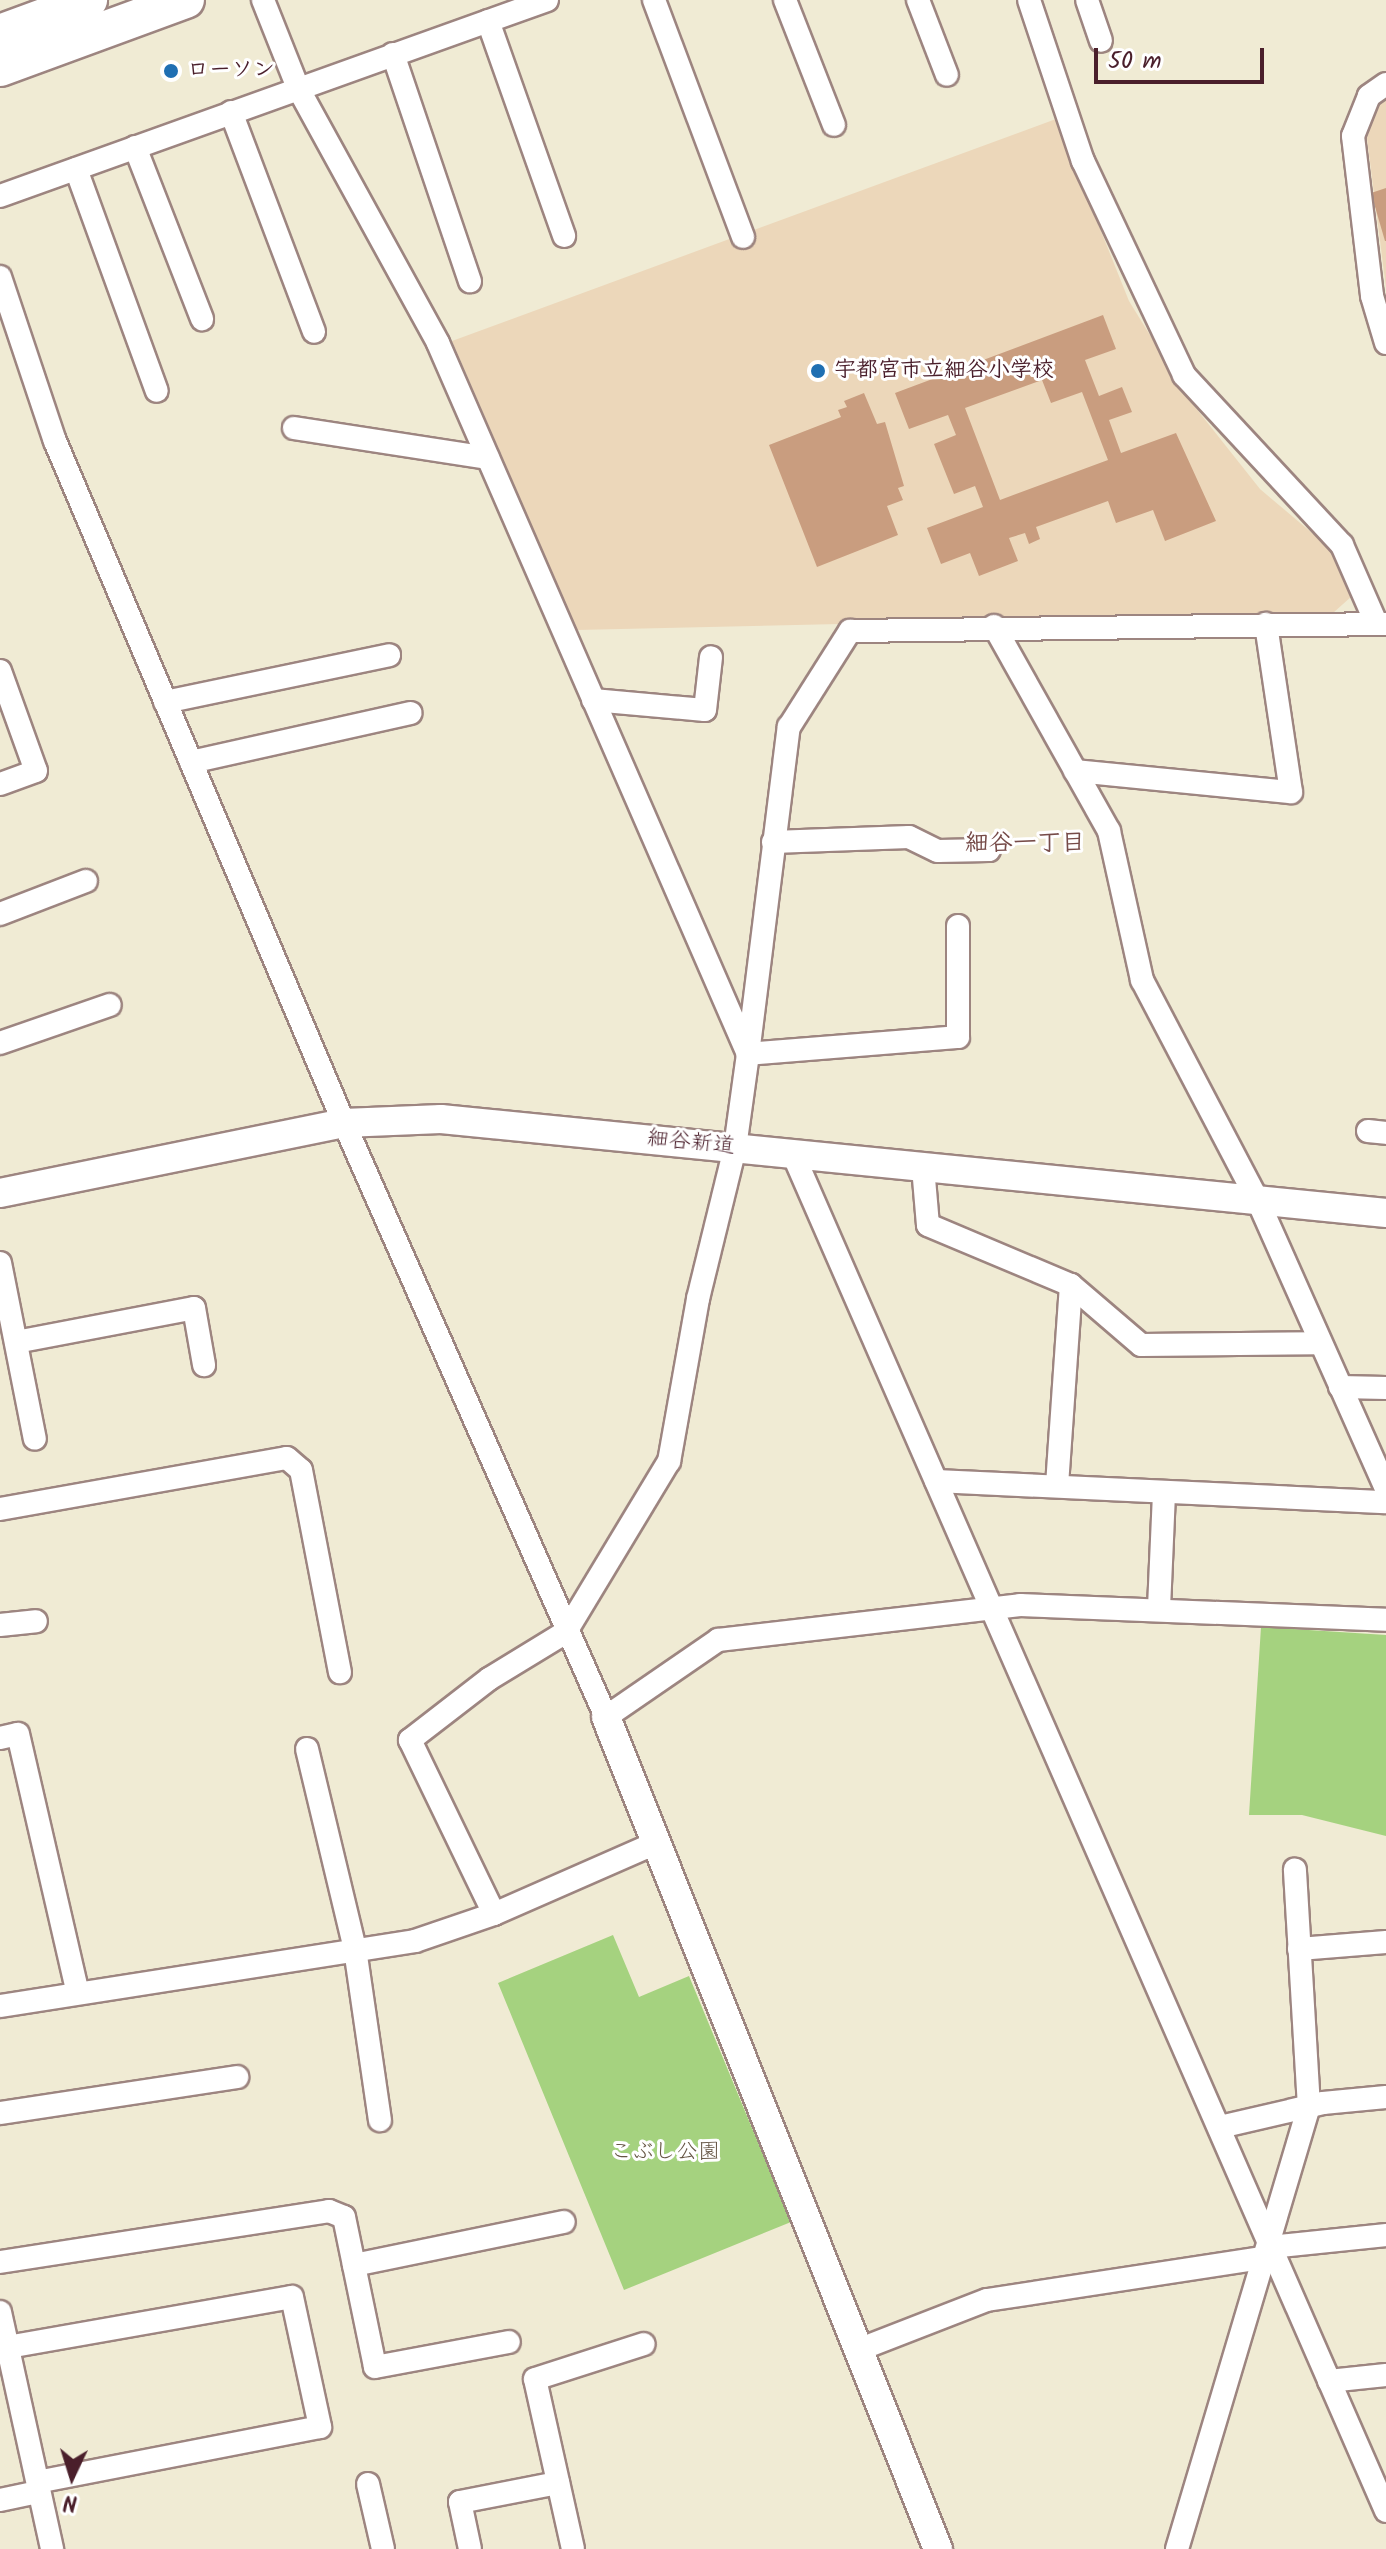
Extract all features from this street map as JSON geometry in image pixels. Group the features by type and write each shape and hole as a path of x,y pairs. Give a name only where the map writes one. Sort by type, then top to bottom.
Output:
{"main road":[{"path":"0,33 89,0"},
{"path":"0,68 186,0"}],"street":[{"path":"263,0 298,88 438,343 748,1054"},
{"path":"0,196 547,0"},
{"path":"654,0 743,237"},
{"path":"785,0 834,125"},
{"path":"918,0 947,75"},
{"path":"494,1914 410,1740 489,1679 566,1632 669,1461 698,1299 735,1148 789,727 850,631 994,626 1381,623 1342,545 1184,375 1083,161 1029,0"},
{"path":"1087,0 1101,41"},
{"path":"488,21 564,236"},
{"path":"393,54 470,281"},
{"path":"1386,84 1369,96 1353,136 1372,296 1386,343"},
{"path":"231,112 314,332"},
{"path":"135,147 202,319"},
{"path":"76,169 157,391"},
{"path":"0,277 55,441 344,1123 606,1717 938,2549"},
{"path":"294,428 488,458"},
{"path":"1075,771 1291,792 1266,624"},
{"path":"994,626 1109,831 1142,980 1258,1201 1318,1343 1386,1489"},
{"path":"165,702 389,655"},
{"path":"593,700 705,710 711,657"},
{"path":"0,671 36,771 0,784"},
{"path":"191,762 411,713"},
{"path":"773,842 909,837 938,851 989,850"},
{"path":"0,914 86,881"},
{"path":"748,1054 958,1037 958,926"},
{"path":"0,1043 110,1005"},
{"name":"細谷新道","path":"0,1193 344,1123 441,1119 1386,1213"},
{"path":"793,1154 1220,2127 1266,2248 1386,2511"},
{"path":"923,1167 928,1225 1071,1285 1141,1345 1318,1343"},
{"path":"0,1263 35,1439"},
{"path":"1057,1485 1071,1285"},
{"path":"16,1342 194,1308 204,1365"},
{"path":"1340,1387 1386,1388"},
{"path":"0,1509 287,1458 301,1470 340,1672"},
{"path":"936,1481 1386,1502"},
{"path":"1159,1608 1164,1492"},
{"path":"606,1717 718,1640 994,1608 1159,1608 1386,1620"},
{"path":"0,1625 36,1621"},
{"path":"0,1738 18,1734 77,1990"},
{"path":"307,1749 355,1949 380,2120"},
{"path":"0,2006 77,1990 415,1941 494,1914 656,1843"},
{"path":"1177,2549 1309,2107 1295,1869"},
{"path":"1299,1949 1386,1942"},
{"path":"0,2113 237,2077"},
{"path":"1220,2127 1309,2107 1386,2097"},
{"path":"0,2262 329,2211 344,2217 375,2367 509,2342"},
{"path":"354,2265 564,2222"},
{"path":"858,2350 987,2300 1266,2248 1386,2235"},
{"path":"0,2500 38,2487 320,2427 292,2297 8,2347"},
{"path":"0,2312 52,2549"},
{"path":"573,2549 535,2379 644,2344"},
{"path":"1329,2381 1386,2375"},
{"path":"470,2549 460,2502 558,2483"},
{"path":"368,2484 383,2549"}],"shaded area":[{"path":"1386,98 1386,288 1367,138 1378,104"},
{"name":"宇都宮市立細谷小学校","path":"1056,119 1129,301 1191,402 1260,489 1331,549 1353,583 1352,596 1333,613 577,630 452,341"}],"green space":[{"path":"1261,1627 1386,1635 1386,1836 1302,1815 1249,1815"},
{"name":"こぶし公園","path":"613,1935 639,1997 689,1976 791,2222 624,2290 498,1983"}],"building":[{"path":"1386,188 1386,241 1385,241 1371,193"},
{"path":"1103,315 1116,349 1085,360 1099,396 1122,387 1132,412 1109,420 1121,453 1176,433 1216,521 1165,541 1153,510 1116,523 1108,501 1036,527 1040,539 1029,544 1025,533 1009,538 1018,561 979,576 970,553 941,564 927,528 983,507 975,486 954,494 934,444 956,435 948,415 909,429 895,393","holes":["1042,380 1051,403 1082,392 1108,460 1000,500 965,408"]},
{"path":"864,393 877,424 885,422 904,486 898,488 903,500 887,506 898,535 817,567 769,445 841,417 838,410 847,407 844,401"}],"place":[{"name":"ローソン","path":"171,71"},
{"name":"宇都宮市立細谷小学校","path":"818,371"}],"district":[{"name":"細谷一丁目","path":"1025,844"}]}
